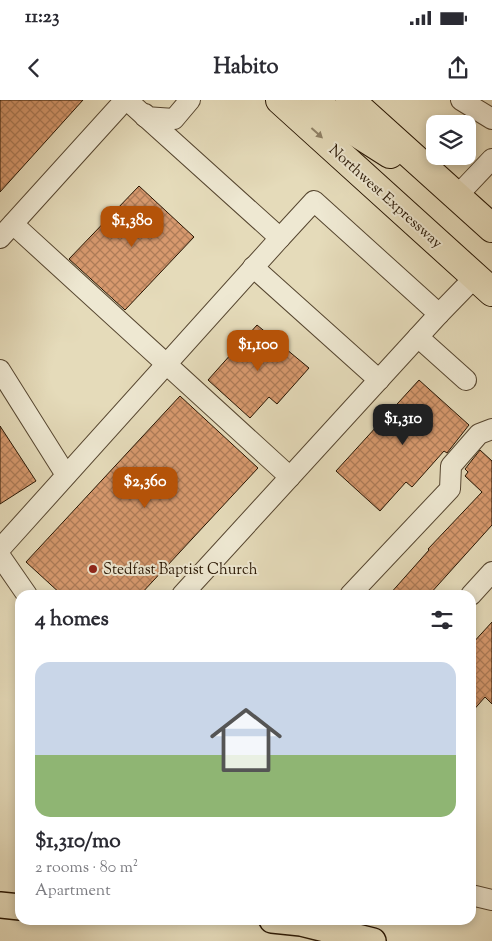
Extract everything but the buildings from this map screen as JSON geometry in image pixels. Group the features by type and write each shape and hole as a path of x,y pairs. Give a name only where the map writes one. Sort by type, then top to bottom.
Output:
{"highway":[{"name":"Northwest Expressway","path":"280,100 486,286"},
{"path":"315,100 335,119 456,197"},
{"path":"350,100 492,228"}],"main road":[{"path":"0,905 15,906"},
{"path":"308,925 373,941"}],"lane":[{"path":"190,100 174,119 143,109 126,100 6,231 167,363 290,478"},
{"path":"461,100 492,120"},
{"path":"143,109 280,238"},
{"path":"456,197 492,159"},
{"path":"0,549 314,201 439,314"},
{"path":"253,267 379,380"},
{"path":"187,590 439,314 486,286"},
{"path":"418,337 466,380"},
{"path":"0,370 66,475"},
{"path":"355,590 450,489 451,466 478,434 492,429"},
{"path":"0,556 24,590"},
{"path":"476,590 492,572"},
{"path":"476,896 492,900"}],"place":[{"name":"Stedfast Baptist Church","path":"93,569"}]}
